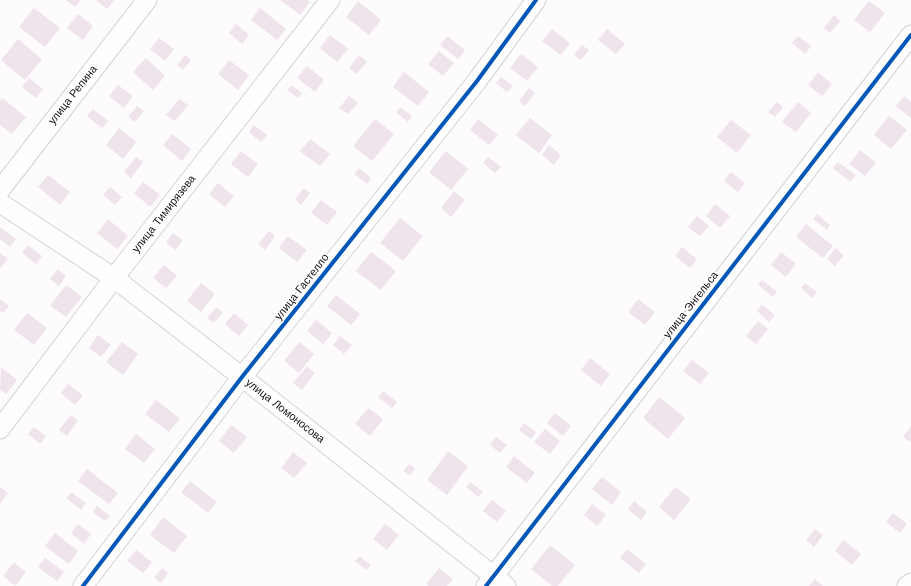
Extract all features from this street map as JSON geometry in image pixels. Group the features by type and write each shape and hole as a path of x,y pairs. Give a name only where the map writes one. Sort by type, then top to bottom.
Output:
{"street":[{"name":"улица Репина","path":"0,190 147,0"},
{"name":"улица Тимирязева","path":"0,429 114,278 330,0"},
{"name":"улица Гастелло","path":"83,586 242,377 477,81 536,0"},
{"name":"улица Энгельса","path":"495,583 911,35"},
{"name":"улица Ломоносова","path":"0,203 114,278 242,377 495,583"},
{"path":"907,586 911,583"}],"building":[{"path":"66,0 81,0 75,7"},
{"path":"96,0 114,0 107,9"},
{"path":"280,0 307,0 310,2 300,15"},
{"path":"358,1 381,20 369,35 346,17"},
{"path":"869,1 885,13 870,32 854,20"},
{"path":"34,8 60,28 45,47 19,27"},
{"path":"260,8 286,29 277,40 251,20"},
{"path":"78,14 93,26 83,40 67,28"},
{"path":"834,15 840,21 830,33 824,28"},
{"path":"236,24 249,35 242,44 229,33"},
{"path":"552,29 570,43 561,55 542,41"},
{"path":"607,29 625,44 616,54 598,40"},
{"path":"330,35 348,49 337,62 320,48"},
{"path":"447,36 465,50 458,59 440,45"},
{"path":"798,36 811,46 805,54 792,43"},
{"path":"159,38 174,49 165,61 150,49"},
{"path":"18,39 42,59 25,80 1,60"},
{"path":"582,45 589,50 581,60 574,55"},
{"path":"439,51 454,63 443,76 428,64"},
{"path":"521,54 538,67 527,81 510,68"},
{"path":"185,55 191,60 183,70 177,65"},
{"path":"359,55 367,62 357,74 349,68"},
{"path":"146,58 165,76 153,90 133,72"},
{"path":"229,60 249,75 238,90 218,74"},
{"path":"307,66 324,80 315,92 297,78"},
{"path":"404,72 429,92 418,106 393,87"},
{"path":"818,72 832,84 822,96 808,85"},
{"path":"501,77 513,86 507,92 496,83"},
{"path":"29,78 43,89 36,98 22,87"},
{"path":"118,85 133,96 124,108 109,96"},
{"path":"291,85 302,93 298,98 287,90"},
{"path":"529,88 535,93 525,106 519,101"},
{"path":"349,96 358,103 348,114 339,108"},
{"path":"904,96 911,102 911,118 896,106"},
{"path":"2,98 26,117 12,134 0,125 0,101"},
{"path":"179,99 188,105 175,121 166,115"},
{"path":"777,102 783,107 775,117 768,112"},
{"path":"798,102 811,113 796,132 782,122"},
{"path":"137,106 144,111 135,122 128,117"},
{"path":"400,107 412,116 408,122 396,112"},
{"path":"93,109 108,121 102,128 87,116"},
{"path":"889,116 907,130 891,149 874,135"},
{"path":"530,118 552,135 539,153 516,135"},
{"path":"375,119 394,134 372,161 353,146"},
{"path":"478,119 498,135 489,145 470,130"},
{"path":"731,120 751,135 737,153 717,137"},
{"path":"254,125 267,135 261,142 249,132"},
{"path":"119,128 136,142 123,159 106,145"},
{"path":"172,134 191,149 182,161 163,145"},
{"path":"310,139 330,154 320,166 300,151"},
{"path":"549,145 561,155 554,165 542,155"},
{"path":"860,150 876,163 865,176 849,164"},
{"path":"241,151 258,164 248,177 231,164"},
{"path":"446,151 468,169 451,190 429,172"},
{"path":"136,157 143,162 131,178 124,172"},
{"path":"488,157 501,167 495,173 483,163"},
{"path":"838,162 856,175 850,182 833,168"},
{"path":"359,168 371,178 367,184 354,174"},
{"path":"731,172 745,183 738,192 724,181"},
{"path":"48,175 70,192 60,205 38,187"},
{"path":"143,182 160,195 150,207 134,193"},
{"path":"218,183 234,196 225,207 209,194"},
{"path":"110,187 122,197 115,205 103,195"},
{"path":"304,188 310,193 301,205 295,199"},
{"path":"454,191 465,200 451,217 441,208"},
{"path":"321,200 337,212 327,225 311,213"},
{"path":"715,204 730,216 720,228 706,216"},
{"path":"817,214 830,225 827,230 813,219"},
{"path":"697,216 709,226 700,236 688,227"},
{"path":"400,218 423,236 403,261 380,243"},
{"path":"108,219 128,236 117,249 97,233"},
{"path":"806,224 833,246 823,258 796,237"},
{"path":"0,227 16,239 10,247 0,239"},
{"path":"269,231 275,236 265,250 258,244"},
{"path":"173,233 183,240 175,250 166,242"},
{"path":"288,236 307,250 297,262 279,248"},
{"path":"28,245 42,256 36,264 22,253"},
{"path":"682,247 697,259 690,268 675,256"},
{"path":"835,248 844,255 835,266 827,259"},
{"path":"371,252 396,271 381,290 356,271"},
{"path":"781,252 796,264 786,277 771,265"},
{"path":"0,253 8,259 0,269"},
{"path":"164,265 177,276 166,288 153,278"},
{"path":"58,269 66,276 59,286 50,279"},
{"path":"762,280 777,292 773,297 758,285"},
{"path":"201,283 215,294 201,312 187,301"},
{"path":"805,283 817,292 812,298 801,288"},
{"path":"66,285 82,297 66,317 50,306"},
{"path":"336,295 360,314 351,325 327,306"},
{"path":"0,299 9,306 3,313 0,311"},
{"path":"638,299 655,312 645,325 628,312"},
{"path":"762,305 775,315 769,322 757,311"},
{"path":"216,307 223,312 214,323 207,318"},
{"path":"27,313 47,328 34,345 14,330"},
{"path":"234,313 248,325 239,336 225,324"},
{"path":"316,320 332,333 323,344 307,331"},
{"path":"758,321 768,329 756,344 746,336"},
{"path":"98,335 111,345 101,357 89,348"},
{"path":"340,336 352,345 344,354 333,345"},
{"path":"122,342 138,354 123,375 106,362"},
{"path":"299,342 314,354 299,373 284,361"},
{"path":"590,358 610,374 601,386 581,370"},
{"path":"692,360 709,373 700,384 683,371"},
{"path":"307,366 315,373 302,390 293,383"},
{"path":"1,367 17,380 6,394 0,390"},
{"path":"68,384 83,395 75,405 61,393"},
{"path":"383,391 397,402 392,408 378,397"},
{"path":"659,397 685,418 668,439 643,418"},
{"path":"156,400 180,419 169,432 145,414"},
{"path":"368,408 383,419 370,436 355,424"},
{"path":"555,413 571,426 563,436 547,423"},
{"path":"71,415 78,421 67,436 59,430"},
{"path":"524,423 536,432 531,439 519,430"},
{"path":"231,425 247,437 234,453 219,441"},
{"path":"911,426 911,442 903,437"},
{"path":"34,427 46,436 40,444 28,434"},
{"path":"545,429 560,441 550,454 534,442"},
{"path":"136,434 155,449 144,463 125,449"},
{"path":"496,437 507,445 500,453 490,445"},
{"path":"448,451 468,466 447,495 427,480"},
{"path":"293,452 307,463 294,478 281,468"},
{"path":"514,456 535,473 527,483 506,467"},
{"path":"409,464 415,468 410,476 403,471"},
{"path":"87,469 118,493 109,504 78,481"},
{"path":"602,477 621,492 612,505 592,489"},
{"path":"190,481 217,502 208,513 181,492"},
{"path":"470,482 483,492 478,497 466,487"},
{"path":"0,487 8,493 0,504"},
{"path":"675,487 691,499 674,520 659,507"},
{"path":"71,492 86,503 81,510 66,498"},
{"path":"492,500 506,511 497,522 483,511"},
{"path":"634,501 647,512 641,520 628,509"},
{"path":"592,504 606,515 597,526 584,515"},
{"path":"97,506 110,516 105,521 93,512"},
{"path":"893,513 907,524 900,533 886,522"},
{"path":"163,517 187,536 174,553 150,535"},
{"path":"78,524 91,534 84,544 71,533"},
{"path":"385,524 399,535 387,550 373,539"},
{"path":"815,529 823,535 814,547 806,540"},
{"path":"55,533 78,551 69,564 45,546"},
{"path":"843,540 861,554 852,565 835,551"},
{"path":"550,545 575,565 558,586 552,586 531,569"},
{"path":"627,549 646,564 639,573 620,558"},
{"path":"136,550 152,562 143,573 127,561"},
{"path":"359,556 371,565 367,570 355,561"},
{"path":"45,558 64,572 57,581 38,567"},
{"path":"14,562 26,572 15,586 3,576"},
{"path":"162,568 168,573 161,583 154,578"},
{"path":"439,568 453,579 447,586 428,586 426,584"},
{"path":"815,579 823,586 809,586"}],"cycle path":[{"path":"83,586 242,377 477,81 536,0"},
{"path":"486,586 911,35"}]}
